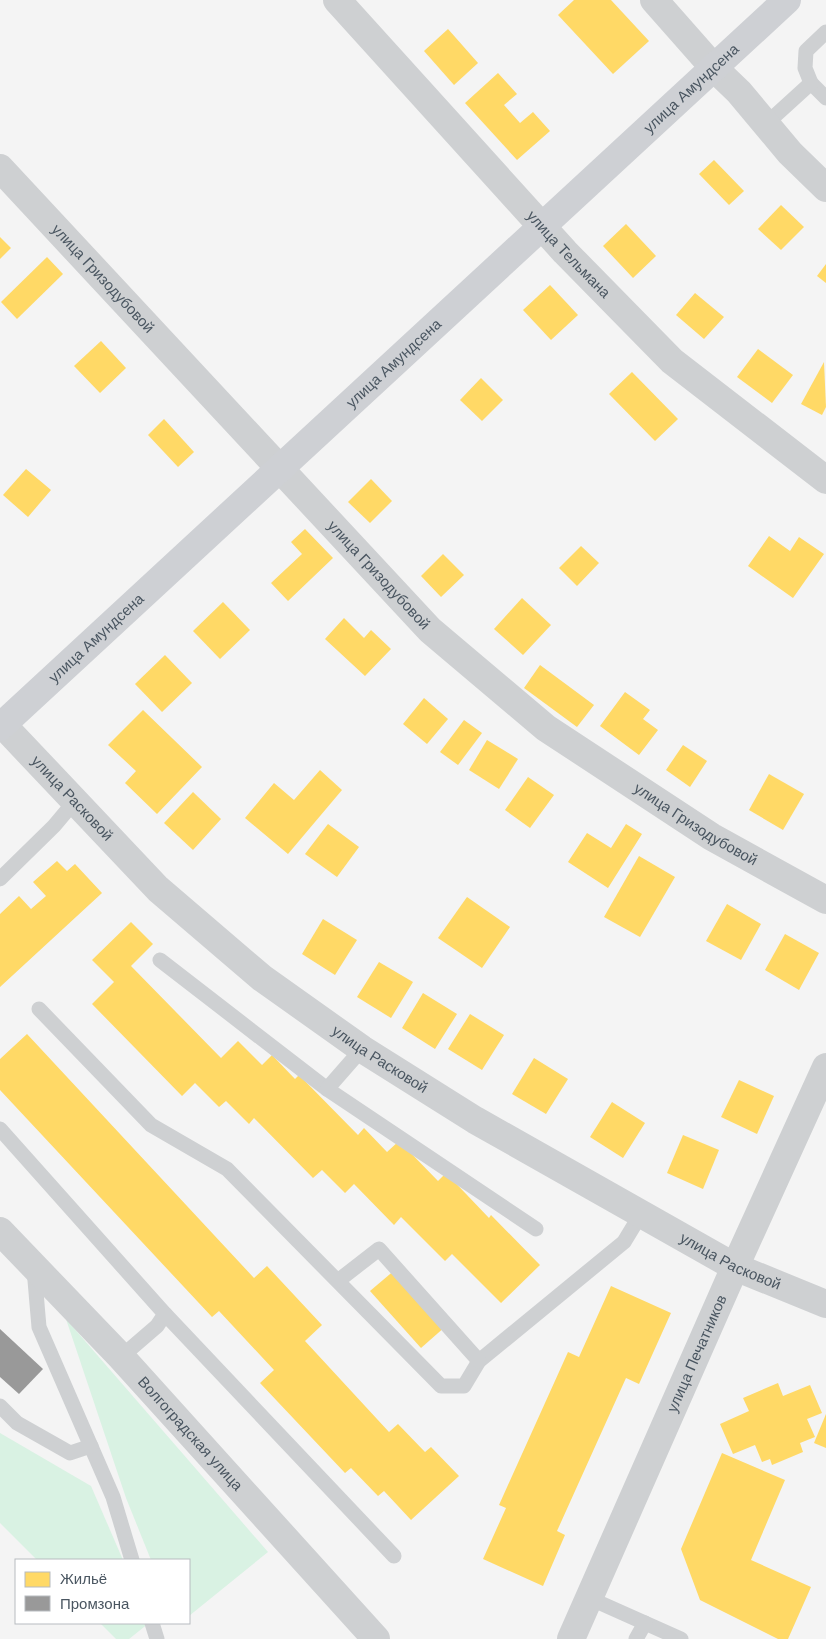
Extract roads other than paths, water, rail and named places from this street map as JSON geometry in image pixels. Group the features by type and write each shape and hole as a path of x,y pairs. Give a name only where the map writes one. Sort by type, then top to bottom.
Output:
{"main road":[{"name":"улица Амундсена","path":"1,724 787,0"}],"street":[{"name":"улица Тельмана","path":"337,0 542,226 672,361 826,480"},
{"path":"654,0 714,68 767,123 790,153 826,188"},
{"name":"улица Гризодубовой","path":"0,168 430,630 546,728 712,837 826,900"},
{"name":"улица Расковой","path":"1,724 158,889 262,978 362,1048 475,1120 735,1267 826,1304"},
{"name":"улица Печатников","path":"571,1639 735,1267 826,1067"},
{"name":"Волгоградская улица","path":"0,1231 121,1357 376,1639"}],"lane":[{"path":"826,32 806,51 805,68 811,83 826,98"},
{"path":"767,123 811,83"},
{"path":"0,879 54,826 75,801"},
{"path":"160,960 327,1089 536,1229"},
{"path":"39,1009 151,1125 228,1169 441,1386 464,1386 479,1362 624,1242 641,1214"},
{"path":"327,1089 362,1048"},
{"path":"0,1129 165,1314 394,1556"},
{"path":"339,1280 379,1249 479,1362"},
{"path":"34,1267 39,1327 112,1497 132,1559"},
{"path":"121,1357 157,1326 165,1314"},
{"path":"0,1406 17,1423 70,1453 91,1446"},
{"path":"589,1598 680,1639"},
{"path":"636,1639 645,1623"},
{"path":"152,1624 156,1638"}]}
